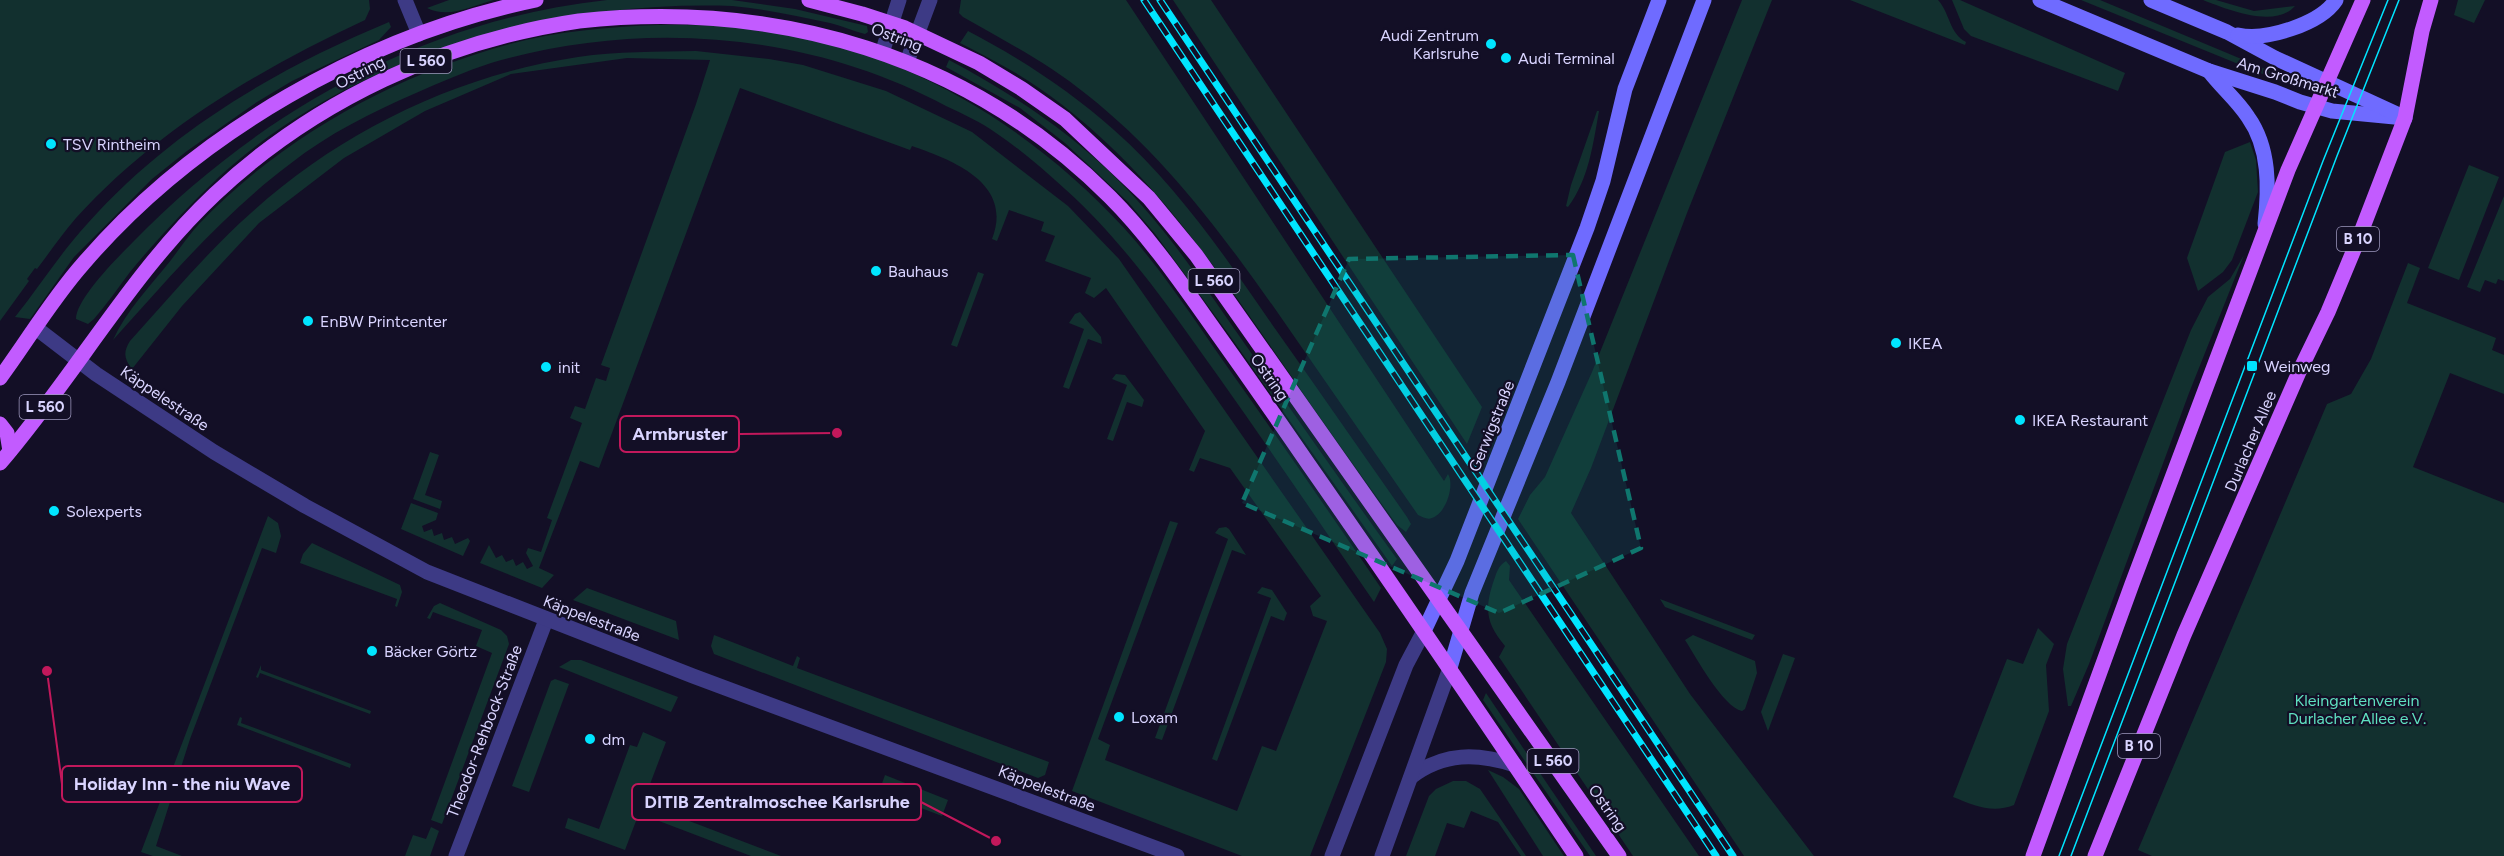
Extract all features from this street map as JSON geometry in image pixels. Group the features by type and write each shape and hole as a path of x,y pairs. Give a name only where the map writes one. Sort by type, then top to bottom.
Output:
{"main road":[{"name":"Ostring","path":"0,378 67,284 106,238 199,154 251,118 377,51 497,8 536,0"},
{"name":"Ostring","path":"809,0 891,23 979,63 1065,119 1149,198 1196,255 1619,856"},
{"name":"Gerwigstraße","path":"1424,631 1440,601 1542,348 1587,228 1603,181 1625,89 1659,0"},
{"path":"1450,668 1472,592 1558,382 1704,0"},
{"name":"Am Großmarkt","path":"2040,0 2209,72 2314,106 2343,113 2405,118"},
{"name":"Am Großmarkt","path":"2151,0 2227,32 2275,58 2405,118"},
{"path":"2227,32 2249,37 2269,35 2328,10 2336,0"},
{"path":"2033,856 2135,574 2265,232 2314,106 2364,0"},
{"name":"Durlacher Allee","path":"2094,856 2184,635 2299,372 2328,312 2405,118 2422,31 2431,0"},
{"name":"Ostring","path":"5,457 133,285 168,243 216,193 277,143 336,104 396,73 433,58 498,36 549,25 607,17 689,13 749,17 798,25 908,59 963,86 1043,137 1113,200 1141,231 1189,294 1450,668 1576,856"},
{"path":"2209,72 2249,118 2261,142 2266,159 2265,232"},
{"path":"0,424 7,433 5,457"}],"street":[{"path":"405,0 420,34"},
{"path":"883,50 899,0"},
{"path":"908,59 930,0"},
{"name":"Käppelestraße","path":"36,328 78,361 213,452 427,572 546,620 1178,856"},
{"name":"Theodor-Rehbock-Straße","path":"456,856 546,620"},
{"name":"Gerwigstraße","path":"1332,856 1406,665 1424,631"},
{"path":"1382,856 1450,668"},
{"path":"1411,777 1424,768 1453,757 1484,757 1515,765"}],"highlighted area":[{"path":"1573,255 1641,548 1499,613 1242,503 1349,259"}],"green space":[{"path":"0,0 369,0 370,9 365,20 248,81 174,130 140,157 76,218 37,269 35,268 27,279 29,281 0,321"},
{"path":"449,0 494,0 452,12 427,8"},
{"path":"607,0 732,0 795,9 867,26 868,32 865,34 830,23 744,7 664,7 595,13 526,25 458,43 393,67 331,98 273,134 220,176 185,211 130,272 94,319 88,324 76,319 83,301 108,268 181,196 234,153 290,114 348,80 409,51 473,28 539,11"},
{"path":"961,0 1126,0 1444,481 1448,474 1450,492 1445,505 1437,515 1428,519 1418,515 1259,286 1167,170 1115,118 1072,83 1026,53 963,17 959,13"},
{"path":"1173,0 1211,0 1482,407 1467,444"},
{"path":"1742,0 1772,0 1687,213 1591,468 1571,513 1690,694 1814,856 1744,856 1518,519 1530,495 1545,477 1592,372"},
{"path":"1850,0 1938,0 1956,33 1966,42 1965,45"},
{"path":"1952,0 1960,0 2125,73 2118,91 1971,36 1964,29"},
{"path":"2081,0 2100,0 2287,78 2285,83"},
{"path":"2203,0 2216,0 2254,11 2295,6 2286,13 2263,17 2237,12"},
{"path":"2458,0 2485,0 2474,23 2454,15"},
{"path":"389,22 391,27 379,40 292,81 257,102 187,151 152,179 74,257 30,319 15,317 78,234 120,190 189,131 266,82 306,60"},
{"path":"658,25 731,26 774,31 824,42 873,57 966,100 1050,158 1124,228 1166,280 1381,588 1374,602 1165,302 1108,232 1065,189 1014,146 965,115 893,81 838,62 781,48 723,40 665,38 606,41 548,49 491,63 425,89 335,133 265,183 197,248 113,340 132,309 199,224 266,164 342,113 425,73 510,44 583,30"},
{"path":"968,31 1007,52 1080,102 1136,151 1178,196 1234,270 1407,517 1411,524 1406,532 1397,525 1233,292 1176,217 1112,148 1077,117 1011,70 960,43"},
{"path":"696,51 803,65 886,91 972,132 1068,206 1119,259 1380,633 1387,649 1386,662 1310,856 1242,856 1072,791 1170,521 1178,523 1098,739 1110,745 1105,760 1237,811 1262,746 1276,751 1327,621 1313,616 1310,606 1321,596 1230,468 1200,458 1194,472 1189,470 1205,431 1106,288 1094,298 1085,293 1091,278 1045,261 1055,236 1041,231 1044,222 1009,210 997,241 992,239 997,220 994,203 987,189 961,167 912,146 910,150 740,88 599,468 580,461 539,568 554,575 542,588 480,563 489,545 496,558 502,555 506,562 513,559 516,566 523,562 527,569 533,566 526,553 528,548 541,552 552,520 547,518 582,423 570,418 575,406 585,409 596,378 606,381 610,368 601,365 710,60 627,58 511,74 425,111 344,158 259,223 182,306 132,369 127,362 125,352 130,341 219,243 286,183 362,132 446,93 489,77 533,66 607,54"},
{"path":"949,60 995,86 1060,129 1100,163 1137,200 1202,282 1397,559 1392,566 1230,336 1156,235 1128,202 1065,143 1020,108 946,67"},
{"path":"1597,111 1599,111 1589,161 1581,185 1568,207 1566,206 1571,185"},
{"path":"2250,142 2256,160 2258,192 2232,260 2223,272 2198,291 2187,258 2225,152"},
{"path":"2469,165 2499,177 2459,280 2428,268"},
{"path":"2504,196 2504,281 2498,279 2496,284 2485,280 2480,292 2467,287"},
{"path":"2244,255 2189,393 2089,664 2071,706 2068,706 2063,669 2067,644 2191,330 2208,297 2230,279"},
{"name":"Kleingartenverein Durlacher Allee e.V.","path":"2408,263 2420,268 2407,303 2496,338 2492,350 2504,355 2504,394 2450,373 2413,467 2504,503 2504,856 2152,856 2138,850 2327,404 2351,394 2371,359"},
{"path":"978,272 984,274 957,347 951,345"},
{"path":"1080,312 1101,337 1102,344 1088,339 1069,389 1063,387 1084,329 1069,323 1075,314"},
{"path":"1116,374 1125,375 1144,400 1142,407 1127,402 1113,441 1107,439 1127,385 1112,379"},
{"path":"430,452 439,455 425,495 442,501 440,509 413,499"},
{"path":"411,503 438,513 436,520 422,526 424,532 432,529 434,536 442,533 444,540 452,537 455,544 468,538 470,541 463,556 401,529"},
{"path":"268,516 278,523 281,536 276,553 262,548 190,739 156,846 182,856 153,856 141,852"},
{"path":"1226,527 1246,555 1232,550 1162,740 1155,738 1228,539 1215,533 1219,528"},
{"path":"312,543 400,585 402,592 397,607 395,606 397,599 300,563 303,554"},
{"path":"1506,561 1510,566 1509,580 1699,856 1633,856 1499,657 1505,646 1494,630 1488,608 1496,574 1499,567"},
{"path":"1262,587 1272,590 1287,613 1284,621 1271,616 1217,761 1212,759 1271,598 1257,593"},
{"path":"587,588 676,621 679,640 573,600"},
{"path":"1660,599 1755,635 1752,640 1665,607"},
{"path":"440,603 501,630 507,636 509,644 442,824 431,820 492,653 476,646 482,630 433,612 430,619 427,618 434,606"},
{"path":"2038,628 2054,644 2046,665 2049,711 2014,805 1990,809 1953,797 2007,659 2023,664"},
{"path":"714,635 793,666 797,656 800,658 797,668 1049,762 1045,775 1038,778 714,654 711,646"},
{"path":"1693,635 1755,661 1757,673 1745,709 1742,711 1727,701 1710,680 1685,640"},
{"path":"1783,654 1795,658 1768,731 1761,712"},
{"path":"571,660 581,660 678,697 671,712 559,667"},
{"path":"261,665 261,670 371,711 370,714 260,673 258,678 256,677"},
{"path":"555,679 569,684 529,792 512,786 551,681"},
{"path":"1486,693 1596,856 1590,856 1483,700"},
{"path":"240,717 242,718 241,723 351,764 350,768 237,725"},
{"path":"643,732 666,742 625,850 565,828 568,818 599,829 630,745 637,747"},
{"path":"1488,770 1503,777 1519,789 1564,856 1543,856"},
{"path":"885,775 948,800 942,816 879,792"},
{"path":"1453,781 1466,781 1480,789 1526,856 1521,856 1498,822 1471,811 1464,828 1447,823 1435,856 1406,856 1429,796 1436,789"},
{"path":"663,811 781,856 751,856 659,821"},
{"path":"431,827 439,831 430,856 405,856 413,835 426,839"}],"tram line":[{"path":"2059,856 2323,161 2388,0"},
{"path":"2071,856 2337,156 2399,0"}],"railway":[{"path":"1144,0 1716,856"},
{"path":"1160,0 1733,856"}],"place":[{"name":"Audi Zentrum Karlsruhe","path":"1491,44"},
{"name":"Audi Terminal","path":"1506,58"},
{"name":"TSV Rintheim","path":"51,144"},
{"name":"Bauhaus","path":"876,271"},
{"name":"EnBW Printcenter","path":"308,321"},
{"name":"IKEA","path":"1896,343"},
{"name":"Weinweg","path":"2252,366"},
{"name":"init","path":"546,367"},
{"name":"IKEA Restaurant","path":"2020,420"},
{"name":"Armbruster","path":"837,433"},
{"name":"Solexperts","path":"54,511"},
{"name":"Bäcker Görtz","path":"372,651"},
{"name":"Holiday Inn - the niu Wave","path":"47,671"},
{"name":"Loxam","path":"1119,717"},
{"name":"dm","path":"590,739"},
{"name":"DITIB Zentralmoschee Karlsruhe","path":"996,841"}]}
